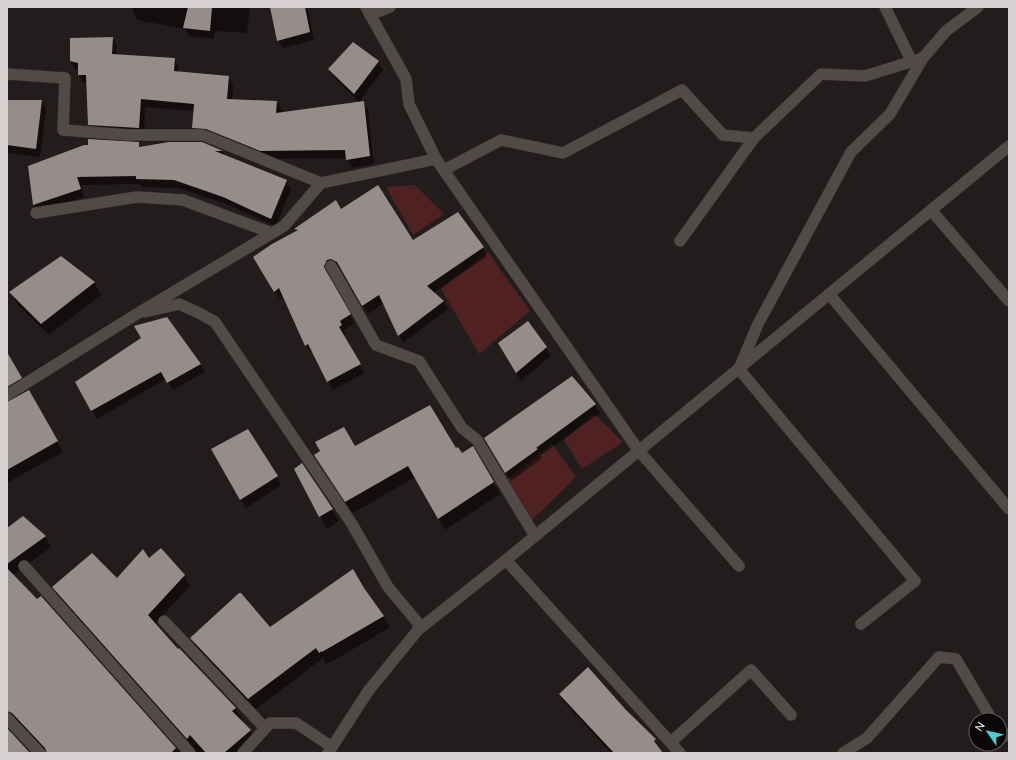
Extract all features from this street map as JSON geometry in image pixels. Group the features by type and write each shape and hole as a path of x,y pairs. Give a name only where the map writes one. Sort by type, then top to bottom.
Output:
{"street":[{"path":"390,7 368,11 406,79 409,104 436,159 639,451 739,566"},
{"path":"885,7 912,62"},
{"path":"739,369 758,324 850,152 890,114 923,58 946,31 978,7"},
{"path":"680,241 754,138 821,74 865,76 923,58"},
{"path":"7,74 65,78 63,130 129,135 203,135 321,183 436,159"},
{"path":"444,170 501,140 563,153 682,90 723,135 754,138"},
{"path":"243,753 270,723 296,723 330,750 369,690 418,630 506,560 1009,146"},
{"path":"7,395 135,315 284,226 321,183"},
{"path":"36,213 137,197 183,200 272,233"},
{"path":"930,210 1009,301"},
{"path":"331,266 376,345 419,361 462,428 477,440 535,536"},
{"path":"829,294 1009,509"},
{"path":"135,315 178,304 199,312 215,322 352,524 388,587 418,623 418,630"},
{"path":"739,369 915,581 862,624"},
{"path":"506,560 680,753"},
{"path":"24,566 190,753"},
{"path":"164,621 265,728"},
{"path":"843,753 867,738 939,657 956,659 987,712"},
{"path":"671,742 751,670 791,714"},
{"path":"7,718 40,753"}],"shaded area":[{"path":"415,185 444,214 413,235 386,187"},
{"path":"488,252 530,311 479,354 441,289"},
{"path":"594,414 623,442 582,469 564,440"},
{"path":"552,444 576,477 532,520 508,479"}],"building":[{"path":"188,7 212,7 210,31 183,28"},
{"path":"270,7 305,7 310,32 277,41"},
{"path":"113,37 112,54 175,58 174,71 229,76 227,99 277,101 276,113 364,101 370,156 346,160 345,150 260,151 206,129 192,128 194,104 141,99 139,128 88,125 86,75 78,75 78,63 70,61 70,38"},
{"path":"353,42 379,61 354,94 328,69"},
{"path":"7,100 42,100 36,149 7,145"},
{"path":"88,139 139,142 139,147 169,142 202,142 223,151 215,151 287,180 271,219 223,197 174,180 136,179 136,176 77,177 81,189 33,205 28,166 84,145 88,145"},
{"path":"378,185 413,240 458,212 484,247 427,286 444,301 398,336 379,295 362,306 337,262 331,259 327,260 324,266 325,269 351,314 340,321 342,325 339,327 361,364 327,382 308,344 305,346 279,288 274,292 253,257 272,244 298,230 294,229 336,200 341,209"},
{"path":"61,256 95,282 41,324 9,292"},
{"path":"167,317 201,364 167,383 161,372 91,411 75,382 141,338 134,326"},
{"path":"528,321 547,347 516,373 498,343"},
{"path":"7,352 22,378 7,387"},
{"path":"572,376 596,404 505,473 484,438"},
{"path":"29,390 58,441 7,470 7,402"},
{"path":"430,405 456,448 458,447 462,453 473,446 494,482 438,519 408,466 345,502 314,455 320,451 315,442 344,427 355,446"},
{"path":"248,429 278,476 240,500 211,449"},
{"path":"302,463 333,509 319,517 294,469"},
{"path":"23,516 46,536 7,564 7,528"},
{"path":"161,548 185,575 148,615 178,649 179,648 236,708 232,711 251,730 224,753 206,753 190,735 187,739 52,587 92,553 117,578 143,549 149,558"},
{"path":"7,568 37,599 41,596 176,748 171,753 47,753 45,748 12,713 7,711"},
{"path":"353,569 364,588 384,616 322,652 319,653 316,648 248,699 190,638 239,593 241,593 270,627"},
{"path":"588,667 626,710 656,739 654,741 663,753 614,753 559,694"},
{"path":"7,728 30,753 7,753"}]}
